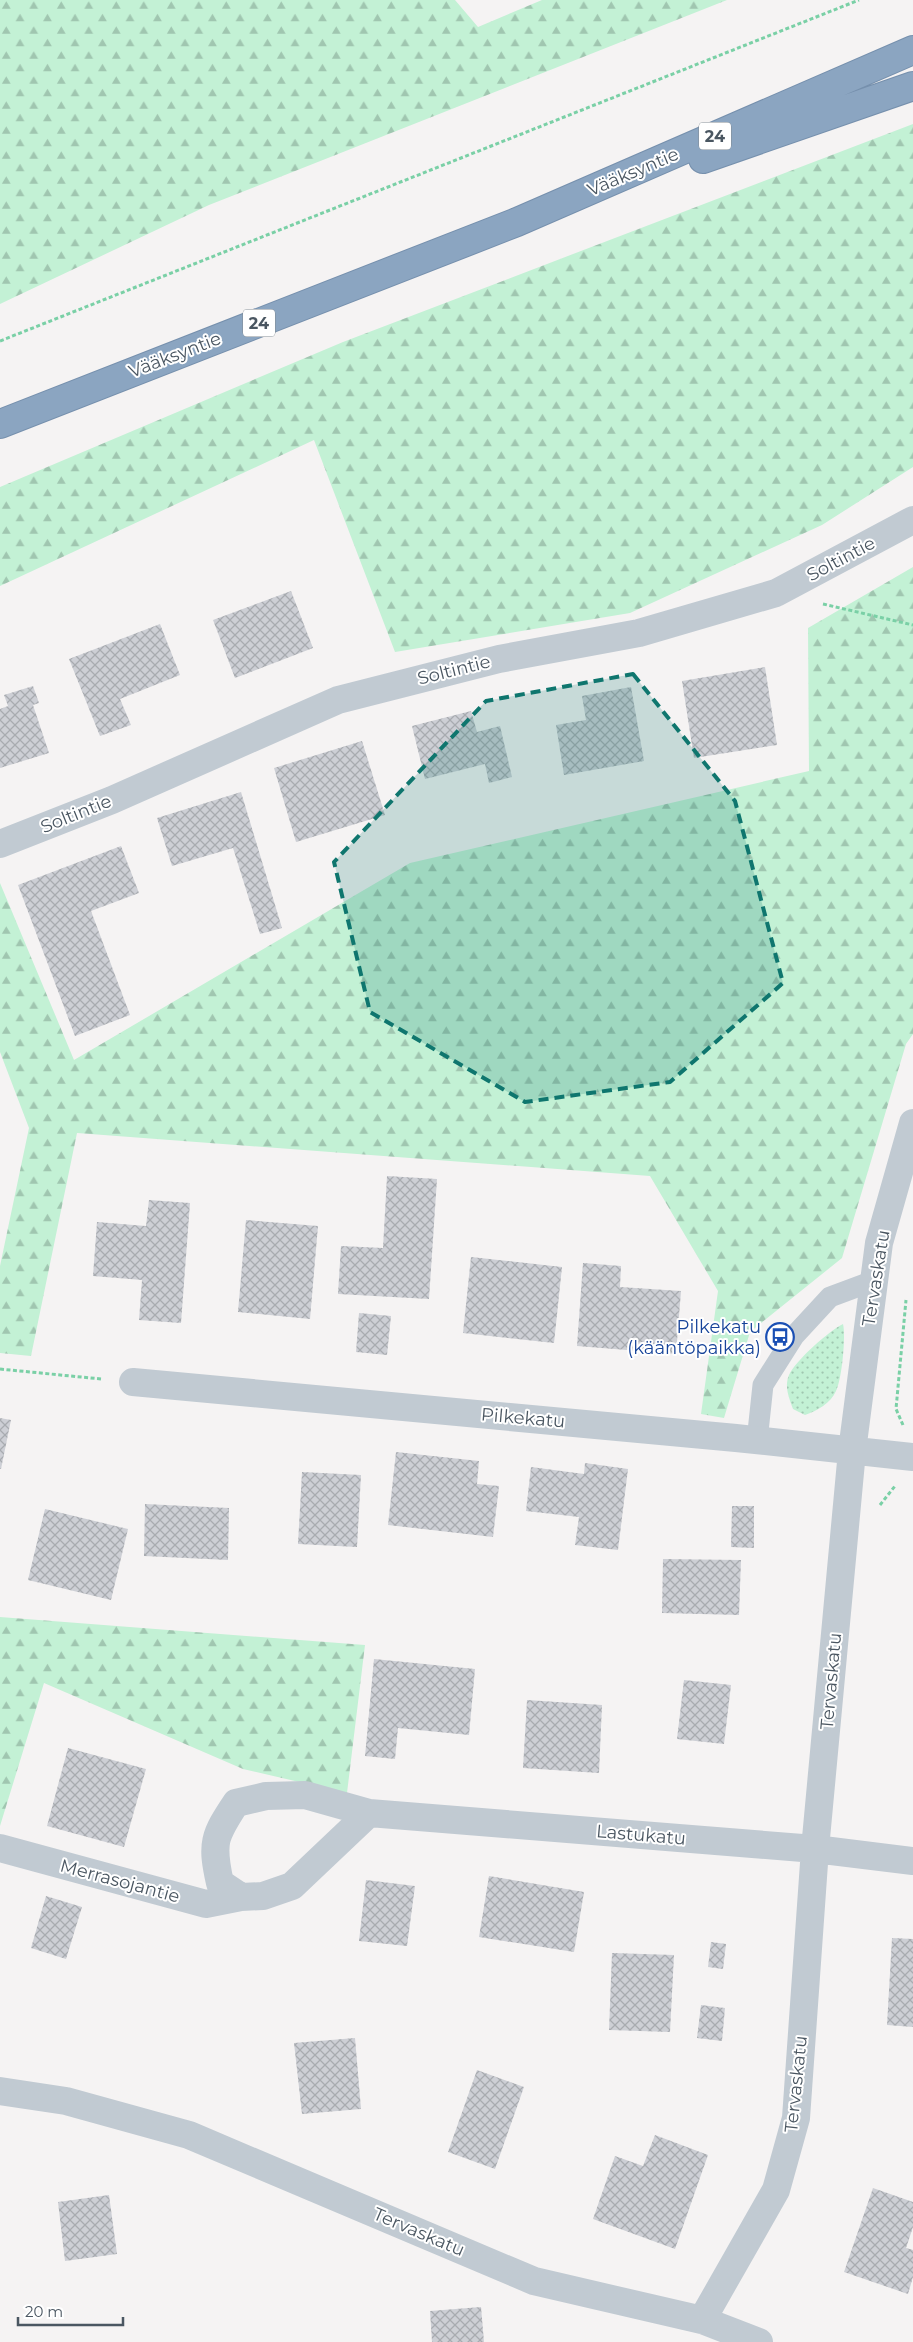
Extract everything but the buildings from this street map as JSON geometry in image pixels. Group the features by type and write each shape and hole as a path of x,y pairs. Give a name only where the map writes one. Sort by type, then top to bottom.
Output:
{"highway":[{"name":"Vääksyntie","path":"0,424 517,222 913,50"},
{"name":"Vääksyntie","path":"517,222 913,86"}],"street":[{"name":"Soltintie","path":"0,844 112,800 338,700 499,659 638,633 776,593 913,520"},
{"name":"Tervaskatu","path":"0,2090 66,2101 189,2135 534,2281 702,2320 776,2190 796,2118 816,1849 852,1451 879,1243 913,1124"},
{"name":"Pilkekatu","path":"133,1382 913,1456"},
{"name":"Lastukatu","path":"241,1897 220,1883 215,1859 217,1831 236,1803 266,1796 305,1795 369,1813 816,1849 913,1861"},
{"path":"241,1897 263,1896 292,1886 369,1813"},
{"name":"Merrasojantie","path":"0,1848 206,1904 241,1897"},
{"path":"702,2320 759,2342"}],"lane":[{"path":"756,1440 763,1385 794,1336 830,1297 873,1281"}],"path":[{"path":"0,341 860,0"},
{"path":"776,593 913,625"},
{"path":"0,1369 133,1382"}],"highlighted area":[{"path":"633,674 735,801 783,983 670,1082 525,1102 370,1012 334,862 486,701"}],"green space":[{"path":"0,0 455,0 478,27 542,0 727,0 209,205 0,304"},
{"path":"913,124 913,467 822,525 630,613 395,652 314,440 0,586 0,487 343,342"},
{"path":"913,567 913,1034 906,1044 842,1258 750,1332 724,1418 701,1414 718,1291 650,1176 77,1133 31,1356 0,1353 0,1266 29,1128 0,1052 0,883 74,1060 410,863 809,771 808,628"},
{"path":"843,1324 844,1347 842,1368 834,1395 823,1406 805,1415 793,1409 787,1388 789,1375 813,1346"},
{"path":"0,1617 365,1645 347,1793 243,1769 44,1683 0,1826"}],"place":[{"name":"Pilkekatu (kääntöpaikka)","path":"780,1337"}]}
